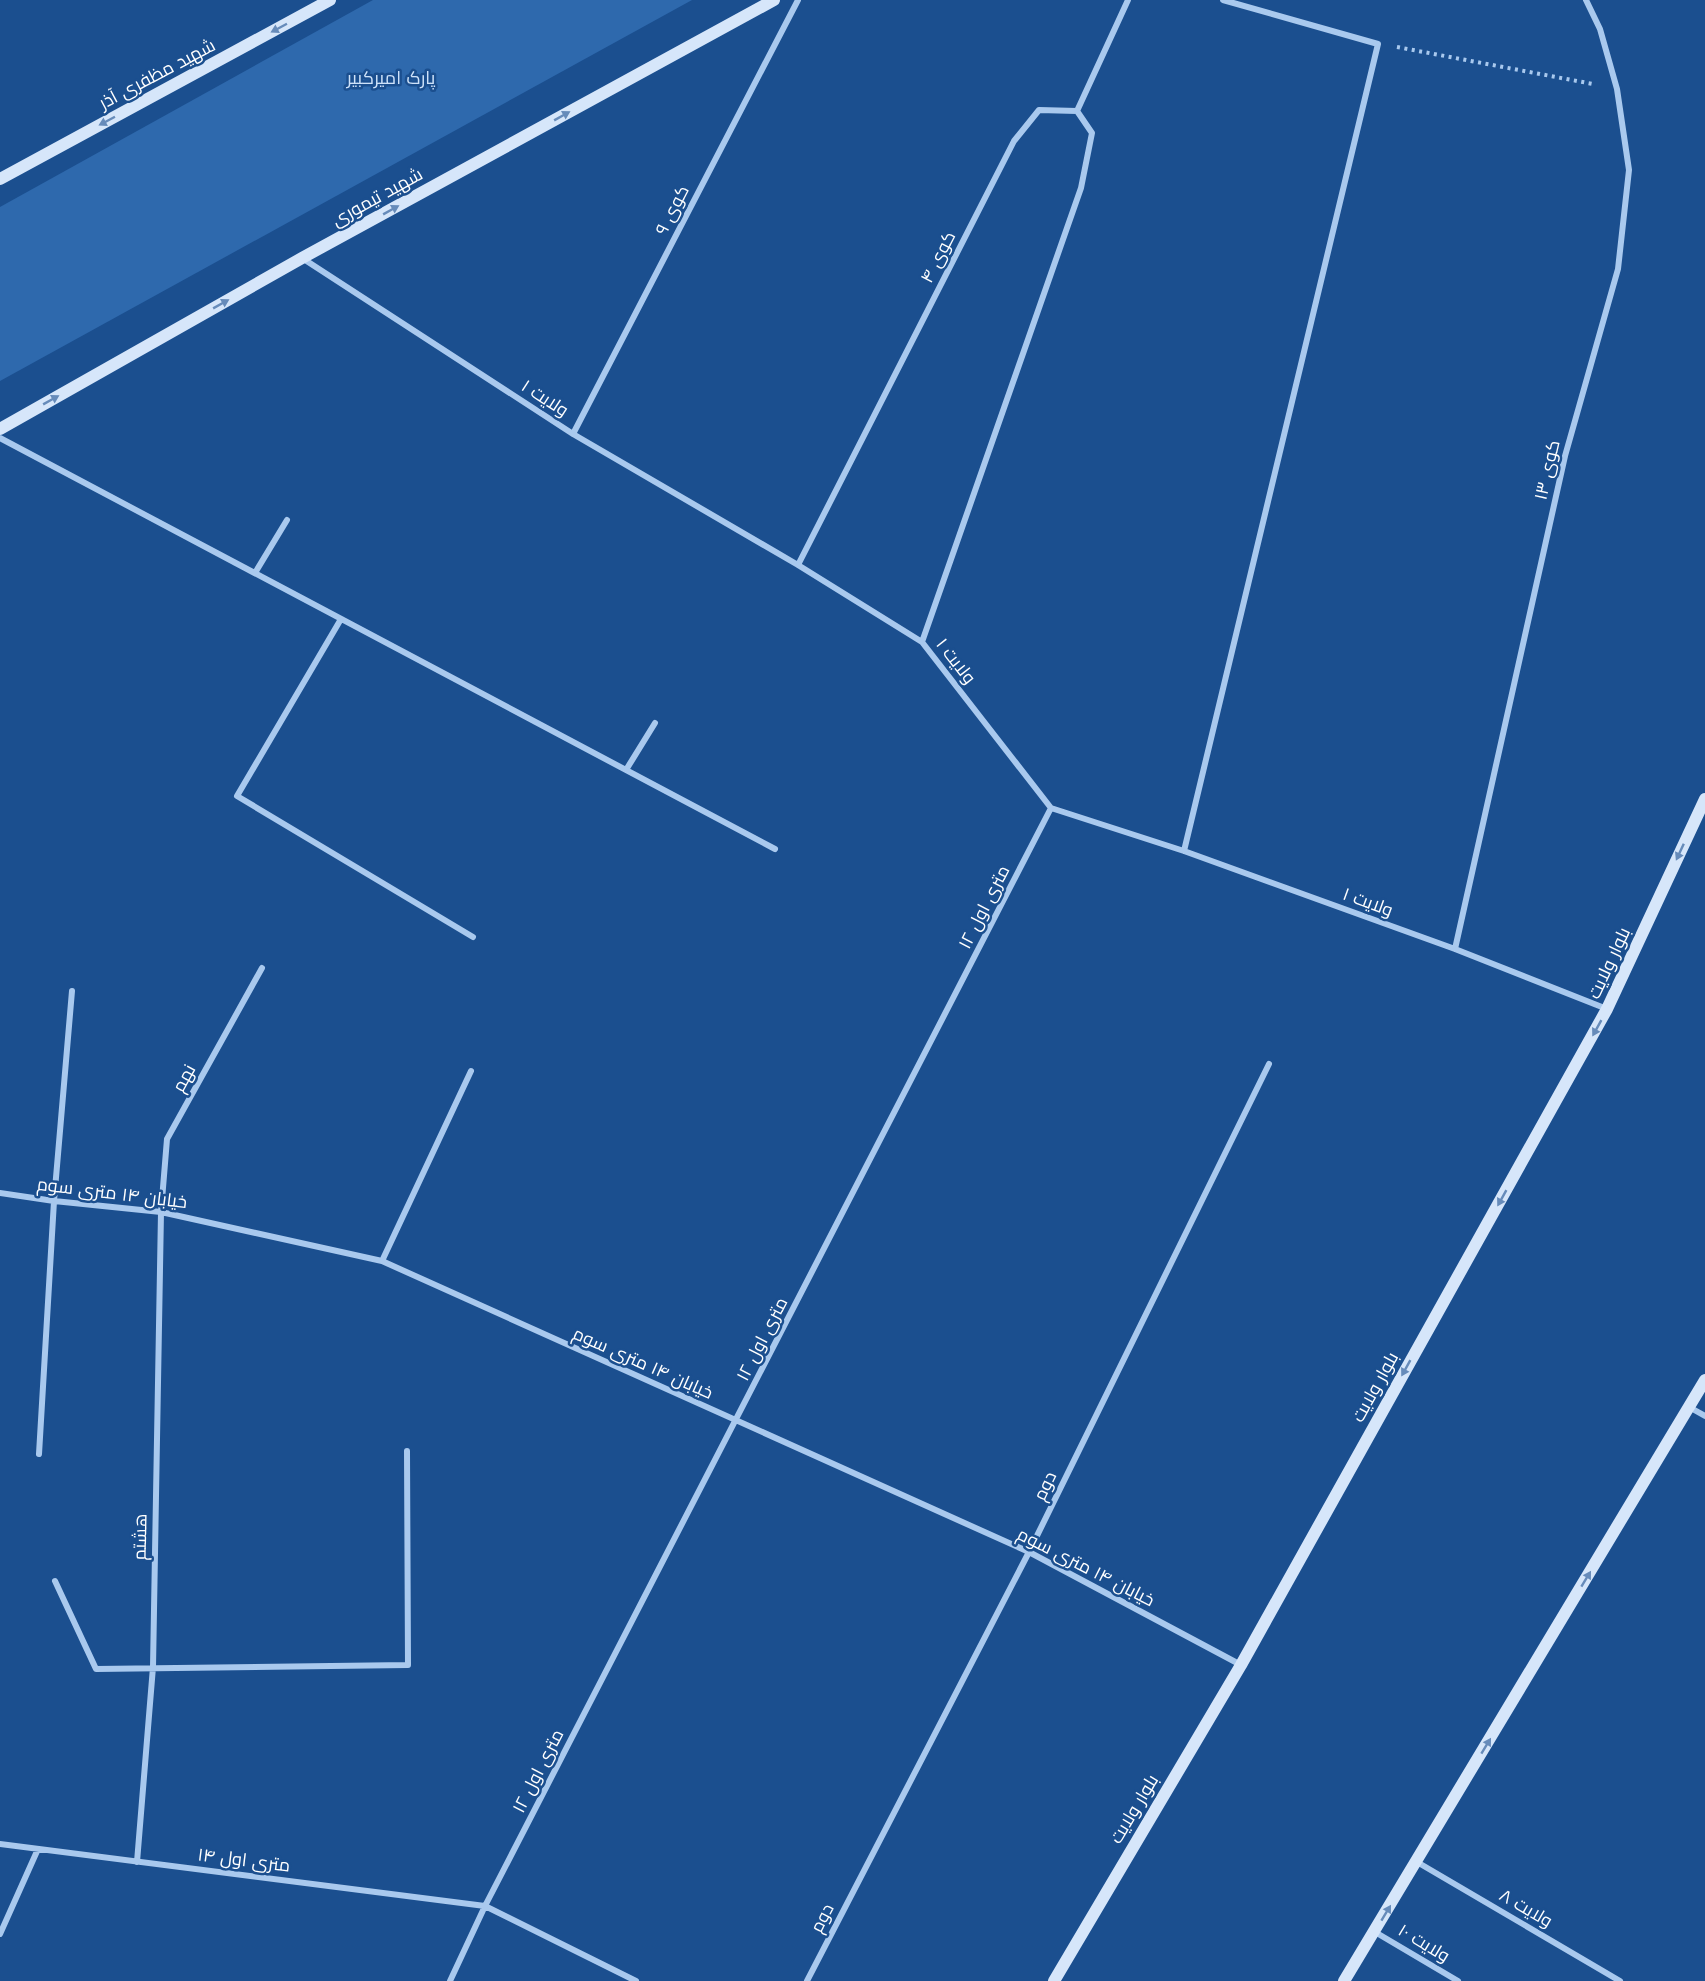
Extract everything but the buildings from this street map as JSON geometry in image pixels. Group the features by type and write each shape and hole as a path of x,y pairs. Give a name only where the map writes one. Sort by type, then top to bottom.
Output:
{"main road":[{"name":"شهید مظفری آذر","path":"0,179 314,4 330,0"},
{"name":"شهید تیموری","path":"0,429 302,258 774,0"},
{"name":"بلوار ولایت","path":"1054,1981 1240,1665 1607,1009 1705,799"},
{"path":"1344,1981 1705,1380"}],"street":[{"name":"کوی ۹","path":"573,434 798,0"},
{"path":"922,642 1081,188 1092,133 1077,111 1128,0"},
{"path":"1184,851 1378,44 1223,0"},
{"name":"کوی ۱۳","path":"1455,949 1565,456 1618,269 1629,170 1617,89 1600,29 1586,0"},
{"name":"کوی ۴","path":"798,565 1014,141 1039,110 1077,111"},
{"name":"ولایت ۱","path":"302,258 573,434 798,565 922,642 1051,807 1184,851 1455,949 1607,1009"},
{"path":"0,438 775,849"},
{"path":"255,573 287,520"},
{"path":"341,619 237,796 473,937"},
{"path":"626,770 655,723"},
{"name":"۱۲ متری اول","path":"450,1981 485,1906 1051,807"},
{"name":"نهم","path":"161,1212 167,1139 262,968"},
{"path":"39,1454 54,1201 72,991"},
{"name":"دوم","path":"807,1981 1029,1552 1269,1064"},
{"path":"382,1261 471,1071"},
{"name":"خیابان ۱۴ متری سوم","path":"0,1193 161,1212 382,1261 1029,1552 1240,1665"},
{"name":"هشتم","path":"137,1862 153,1667 161,1212"},
{"path":"1689,1407 1705,1416"},
{"path":"55,1581 96,1669 408,1665 407,1451"},
{"name":"۱۴ متری اول","path":"0,1844 485,1906"},
{"path":"0,1934 38,1849"},
{"name":"ولایت ۸","path":"1417,1862 1620,1981"},
{"path":"485,1906 636,1981"},
{"name":"ولایت ۱۰","path":"1375,1932 1458,1981"}],"path":[{"path":"1378,44 1617,89"}],"green space":[{"name":"پارک امیرکبیر","path":"373,0 692,0 0,381 0,207"}]}
